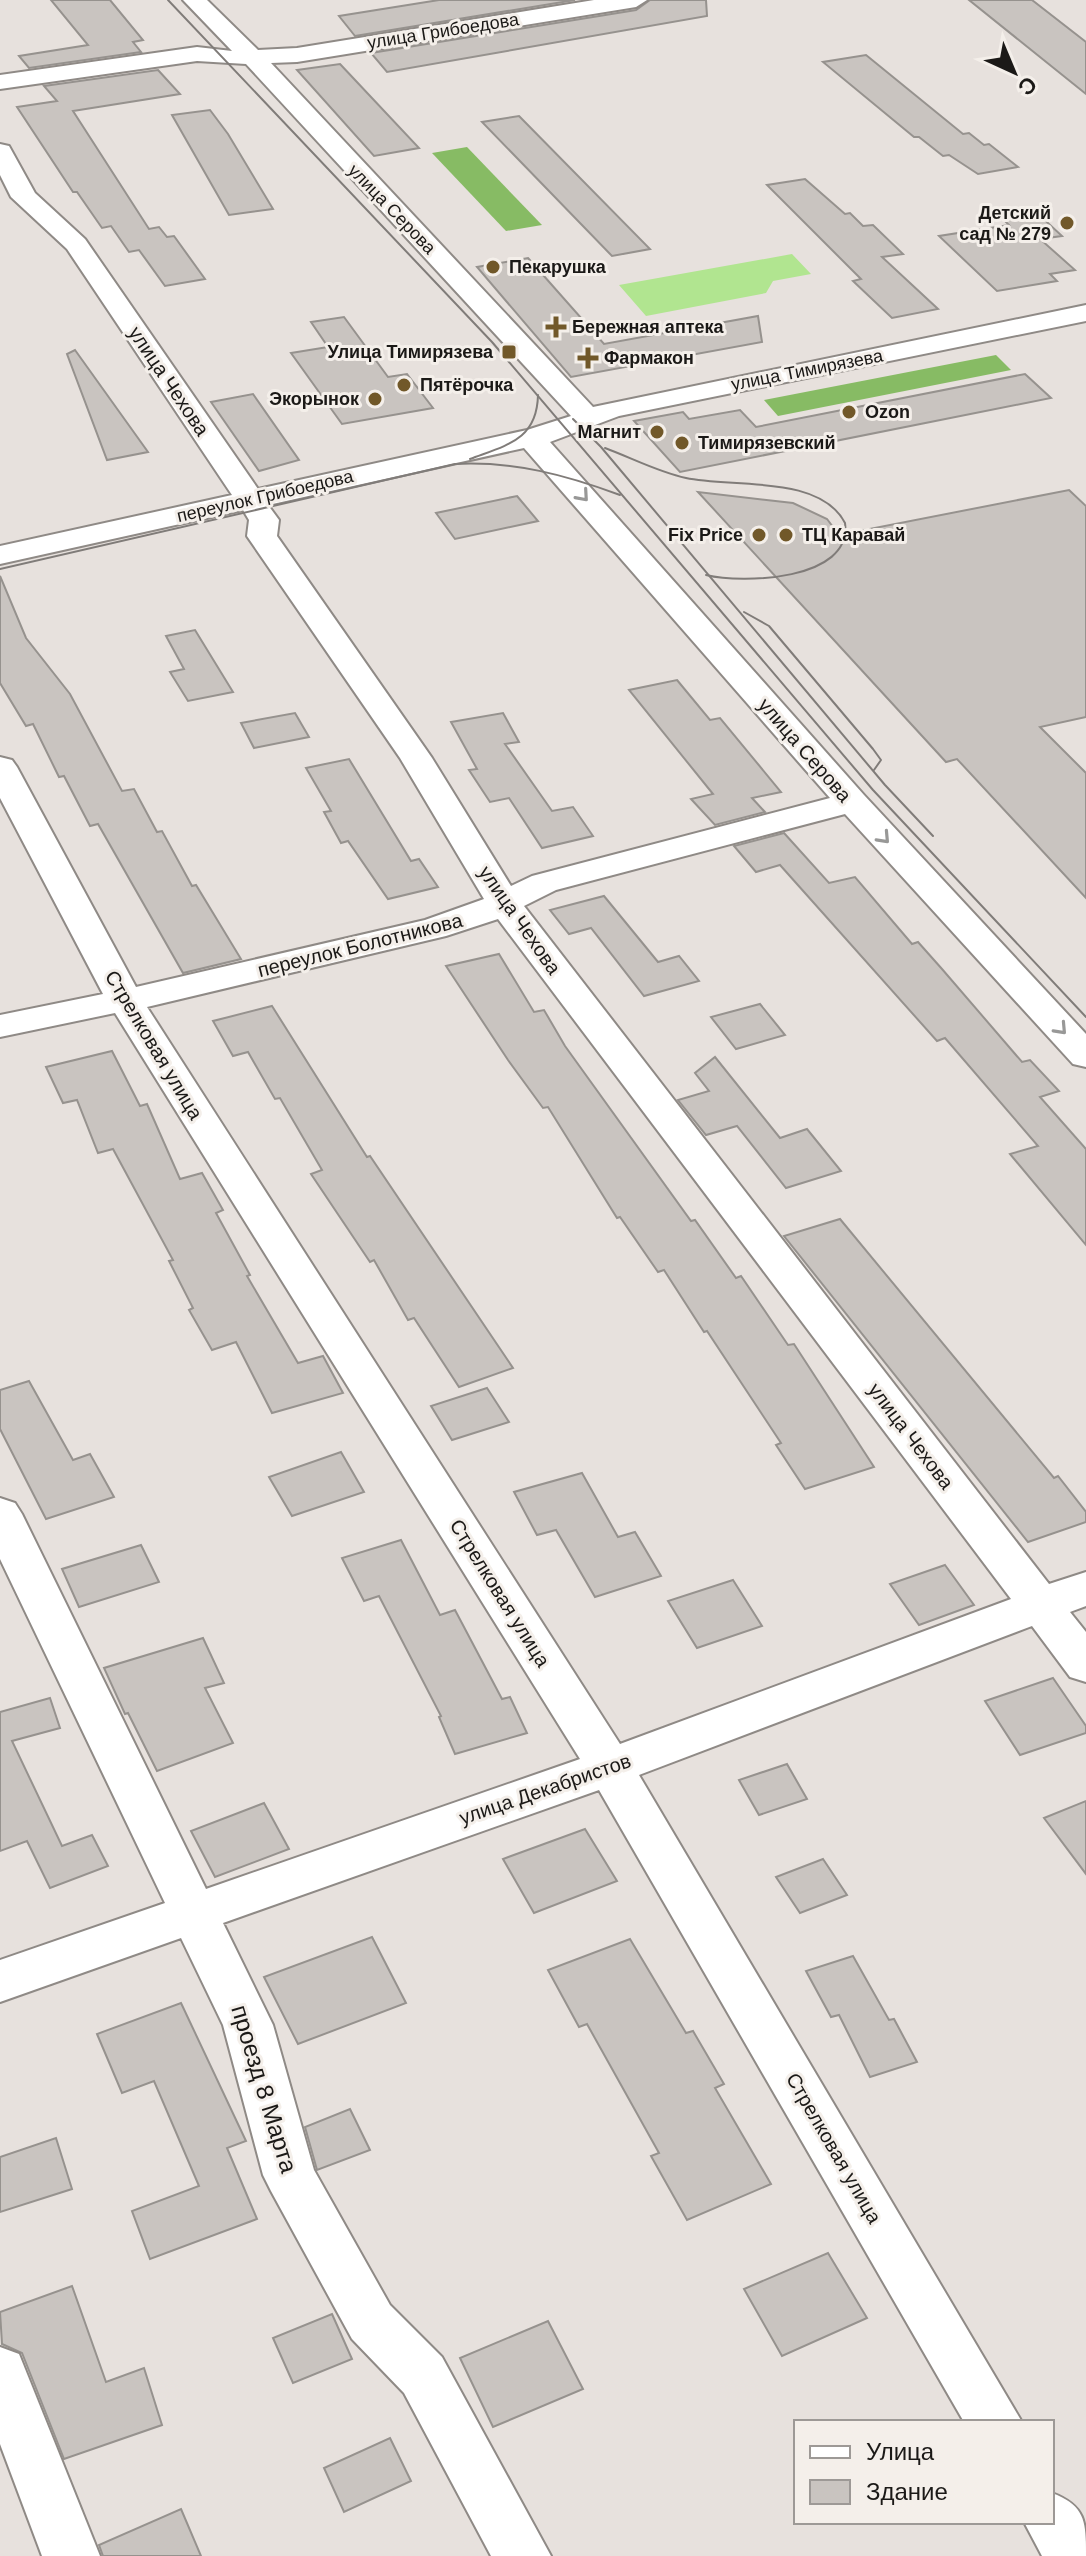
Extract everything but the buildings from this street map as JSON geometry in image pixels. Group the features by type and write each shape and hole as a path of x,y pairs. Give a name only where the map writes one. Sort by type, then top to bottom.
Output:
{"street":[{"name":"улица Серова","path":"194,0 589,419"},
{"name":"улица Грибоедова","path":"0,82 197,54 223,58 297,55 636,0"},
{"name":"улица Чехова","path":"0,151 12,207 76,244 264,520 262,536 416,758 503,902 1086,1665"},
{"name":"улица Тимирязева","path":"531,438 611,409 1086,313"},
{"name":"улица Серова","path":"531,438 852,802 1086,1056"},
{"name":"переулок Грибоедова","path":"0,555 531,438"},
{"name":"Стрелковая улица","path":"0,767 124,999 610,1767 993,2420"},
{"name":"переулок Болотникова","path":"0,1026 434,929 476,917 544,883 852,802"},
{"name":"проезд 8 Марта","path":"0,1514 195,1910 248,2025 289,2175 371,2322 423,2375 522,2556"},
{"name":"улица Декабристов","path":"0,1981 195,1910 610,1767 1086,1588"},
{"path":"0,2372 71,2556"},
{"path":"1054,2523 1073,2556"}],"green space":[{"path":"467,147 542,225 506,231 432,153"},
{"path":"792,254 811,274 773,281 766,293 646,316 619,285"},
{"path":"996,355 1011,370 778,416 764,400"}],"tram line":[{"path":"168,0 492,342 538,396"},
{"path":"470,459 518,439 532,422 538,396"},
{"path":"538,396 873,790 1086,1017"},
{"path":"573,419 601,447 709,576"},
{"path":"605,448 686,478 796,490 833,507 845,523 843,542 832,557 814,567 767,578 709,576"},
{"path":"0,569 455,464 519,467 580,481 620,495"},
{"path":"709,576 885,785 933,836"},
{"path":"744,612 769,626 873,749 881,760 874,770"}],"place":[{"name":"Детский сад № 279","path":"1067,223"},
{"name":"Пекарушка","path":"493,267"},
{"name":"Бережная аптека","path":"556,327"},
{"name":"Улица Тимирязева","path":"509,352"},
{"name":"Фармакон","path":"588,358"},
{"name":"Пятёрочка","path":"404,385"},
{"name":"Экорынок","path":"375,399"},
{"name":"Ozon","path":"849,412"},
{"name":"Магнит","path":"657,432"},
{"name":"Тимирязевский","path":"682,443"},
{"name":"Fix Price","path":"759,535"},
{"name":"ТЦ Каравай","path":"786,535"}]}
